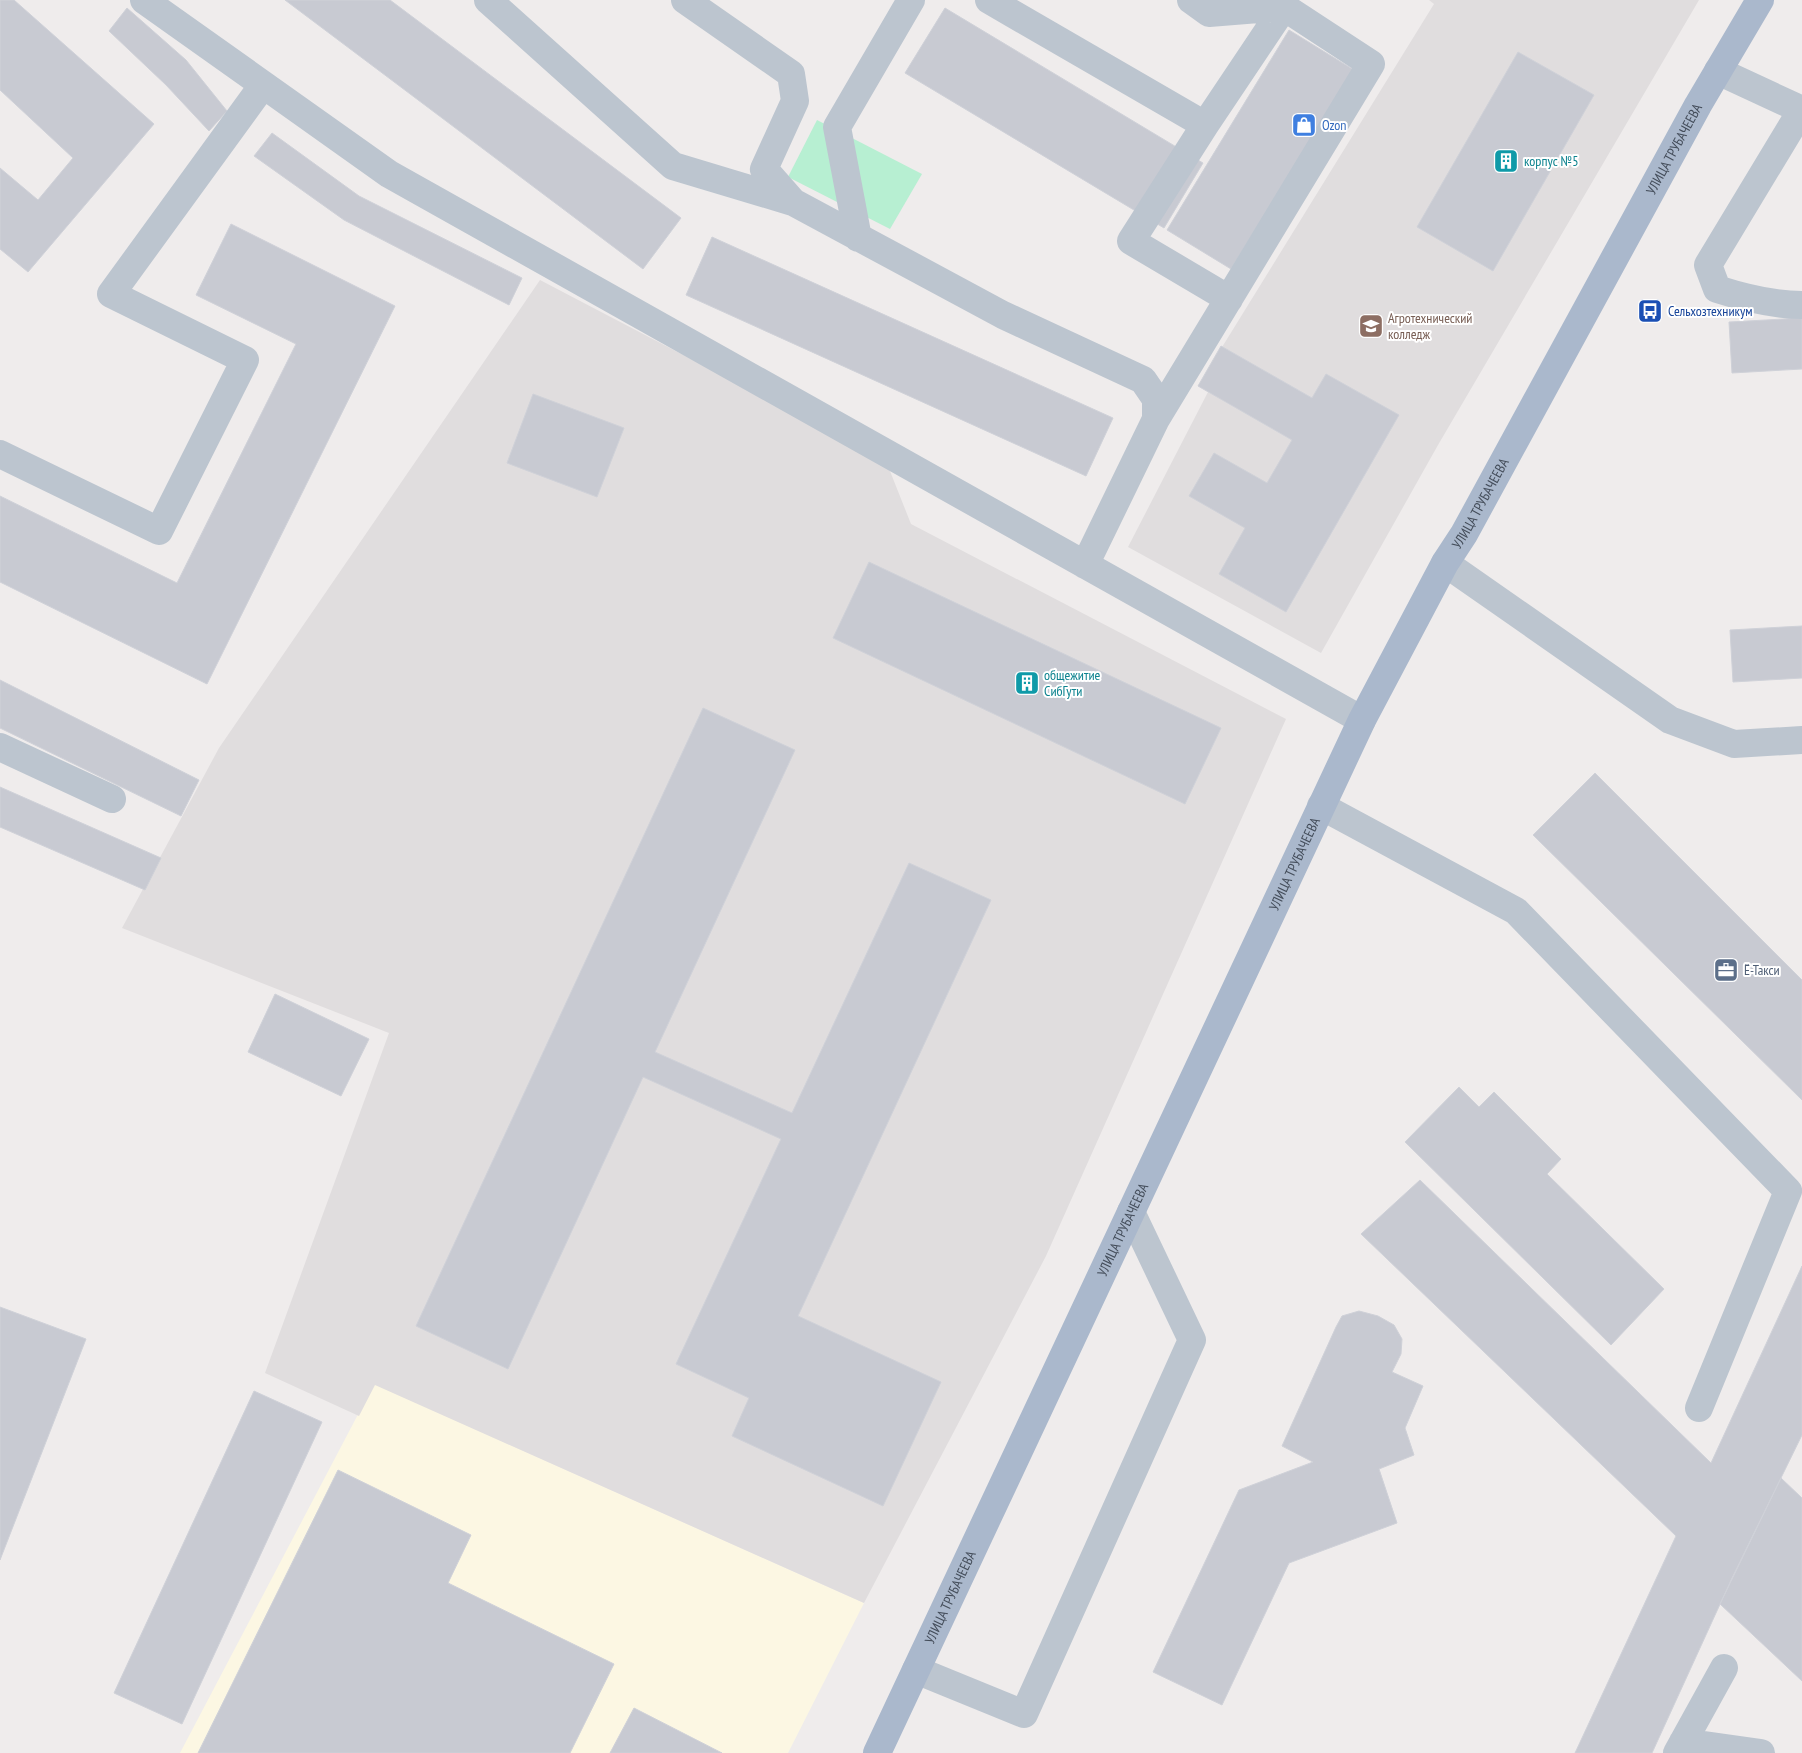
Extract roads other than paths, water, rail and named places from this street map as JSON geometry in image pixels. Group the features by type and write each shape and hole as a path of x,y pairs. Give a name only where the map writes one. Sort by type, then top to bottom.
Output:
{"main road":[{"name":"УЛИЦА ТРУБАЧЕЕВА","path":"884,1750 916,1670 1362,720 1445,563 1464,534 1718,71 1760,0"}],"street":[{"path":"144,0 388,174 1362,720"},
{"path":"488,0 673,166 792,202 1003,315 1143,380 1156,399 1156,419"},
{"path":"685,0 792,74 796,102 764,168 792,202"},
{"path":"858,238 837,127 911,0"},
{"path":"989,0 1205,126"},
{"path":"1085,565 1156,419 1371,64 1284,7 1209,13 1191,0"},
{"path":"1229,299 1131,241 1284,7"},
{"path":"1718,71 1802,110 1708,265 1717,290 1742,297 1787,305 1802,305"},
{"path":"0,454 159,531 246,360 111,294 263,85"},
{"path":"1445,563 1670,720 1734,744 1802,740"},
{"path":"0,747 112,799"},
{"path":"1321,806 1516,911 1788,1191 1699,1408"},
{"path":"916,1670 1024,1714 1192,1340 1131,1212"},
{"path":"1724,1668 1680,1748 1761,1753"}],"place":[{"name":"Ozon","path":"1304,125"},
{"name":"корпус №5","path":"1506,161"},
{"name":"Сельхозтехникум","path":"1650,311"},
{"name":"Агротехнический колледж","path":"1371,326"},
{"name":"общежитие СибГути","path":"1027,683"},
{"name":"Ё-Такси","path":"1726,970"}]}
